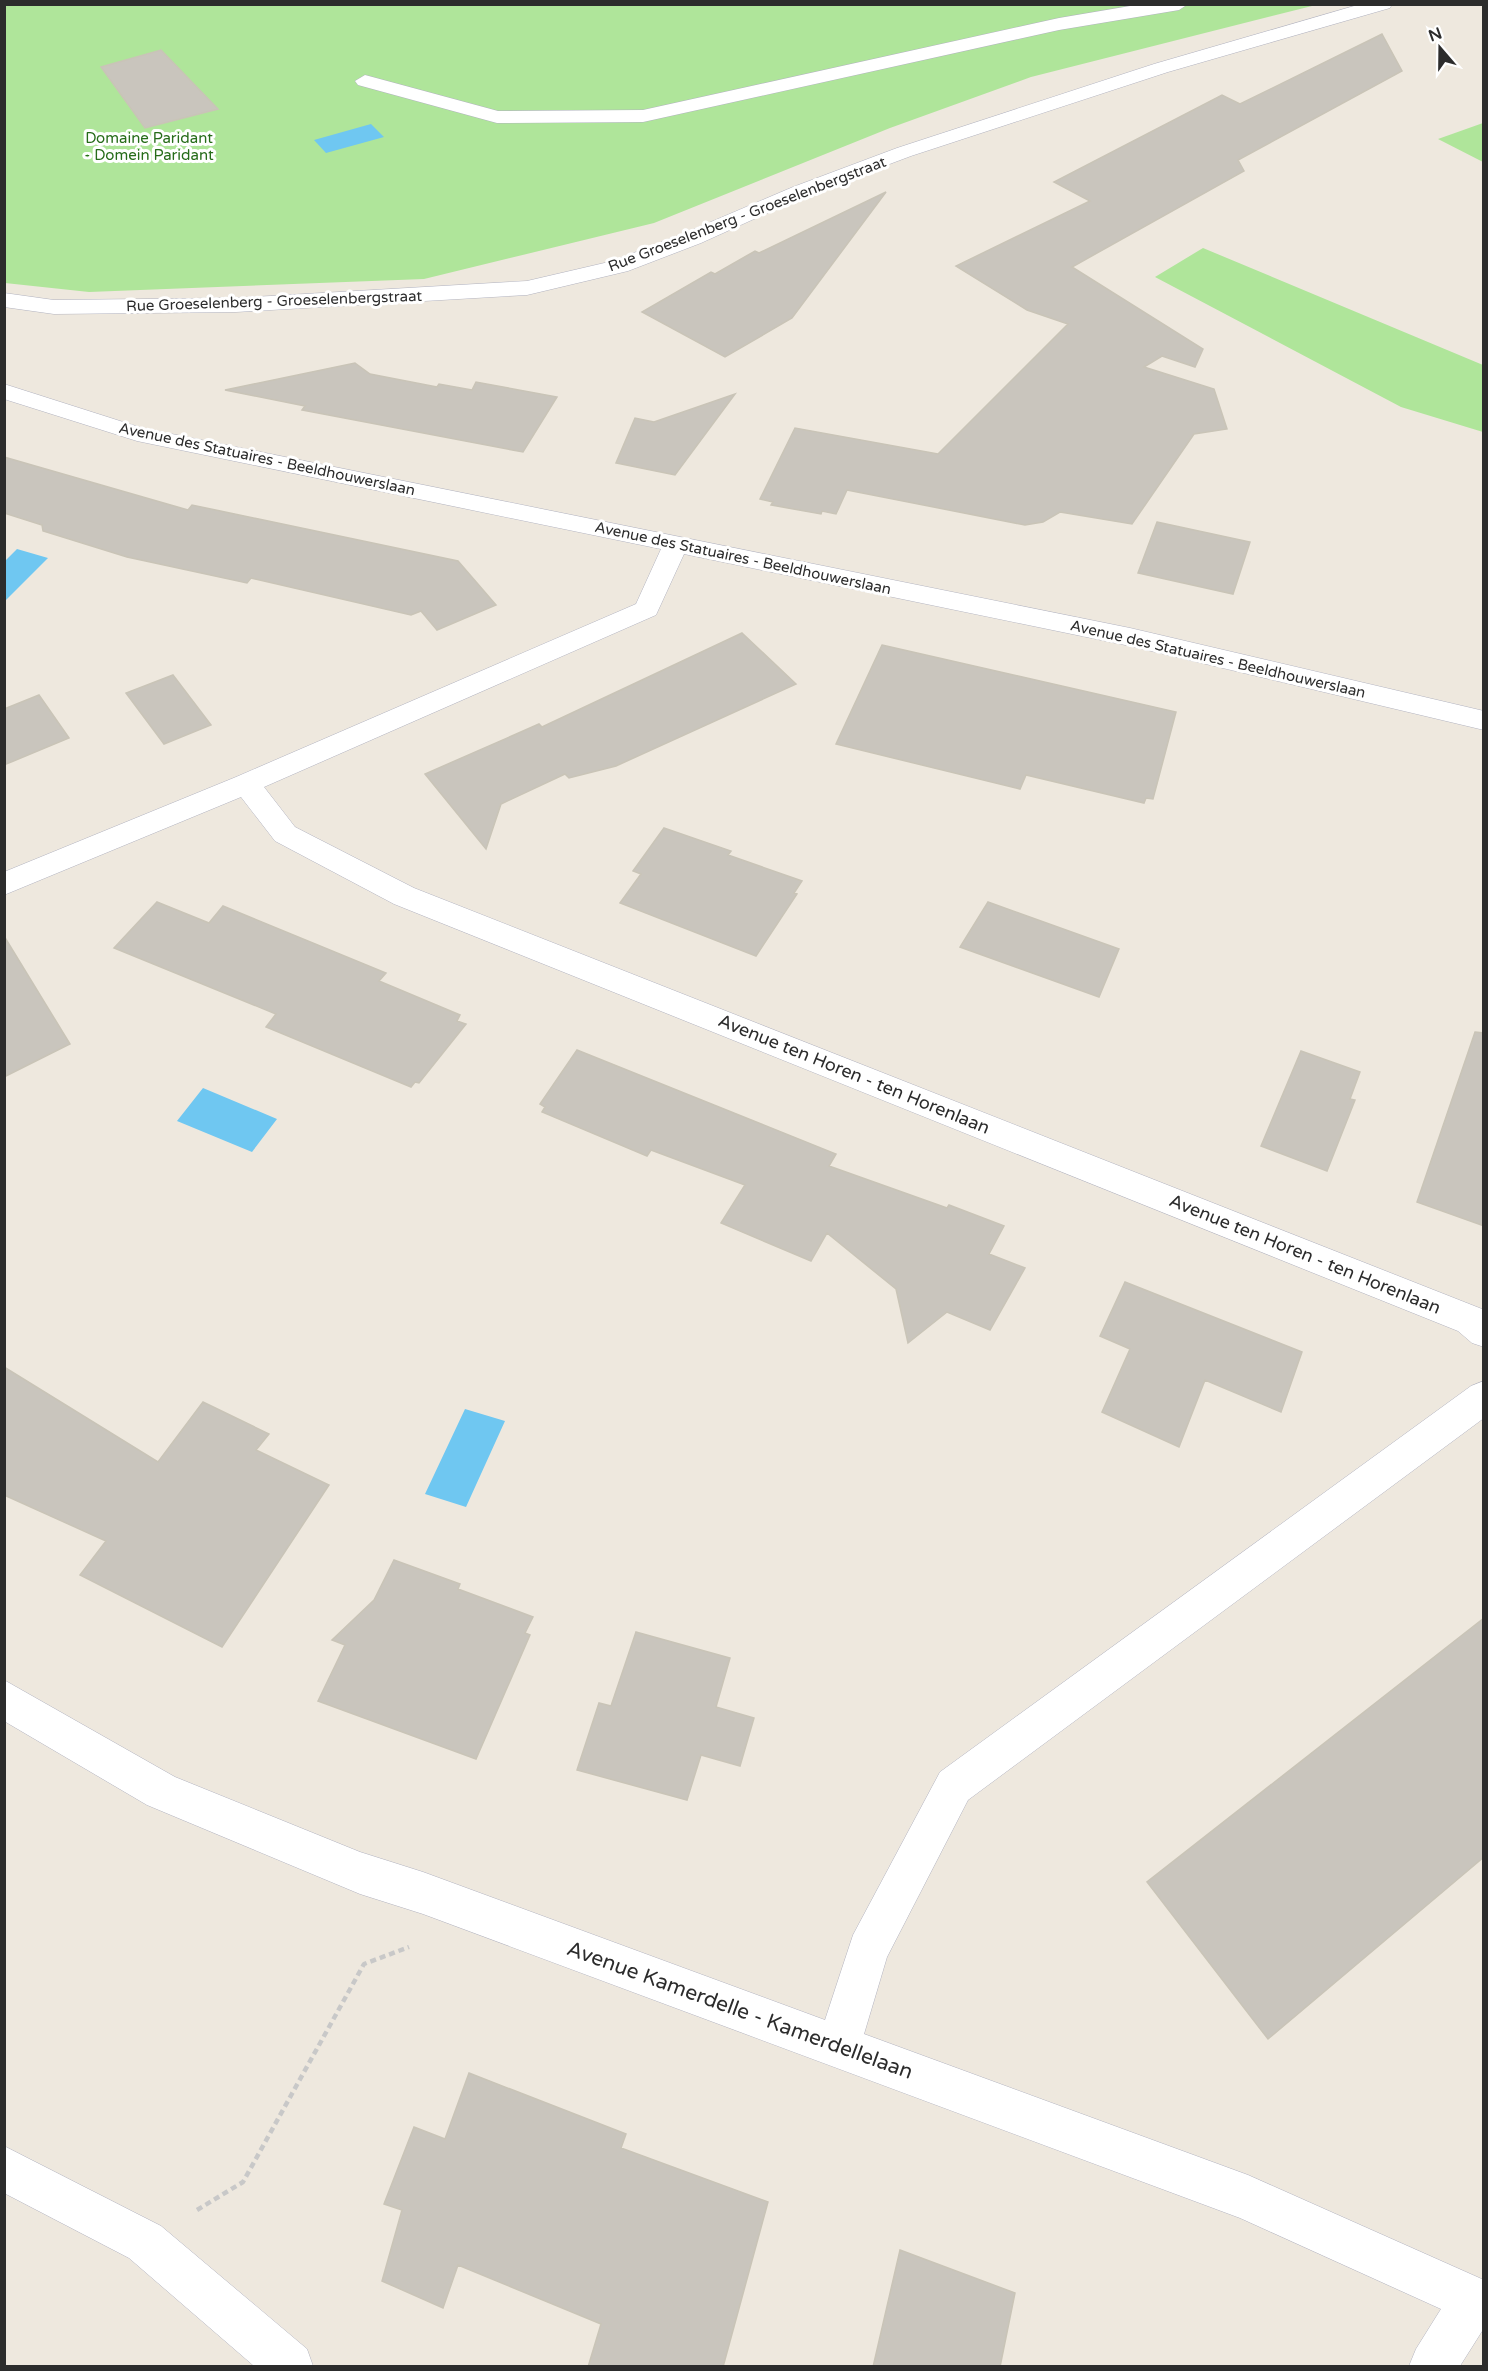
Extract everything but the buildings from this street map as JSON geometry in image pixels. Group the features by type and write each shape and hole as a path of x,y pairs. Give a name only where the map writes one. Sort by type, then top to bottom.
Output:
{"street":[{"path":"365,81 497,117 643,116 1059,24 1179,4"},
{"name":"Rue Groeselenberg - Groeselenbergstraat","path":"4,300 54,307 248,304 527,288 620,266 693,238 800,190 916,148 1161,68 1383,4"},
{"name":"Rue Groeselenberg - Groeselenbergstraat","path":"4,324 54,307"},
{"name":"Avenue des Statuaires - Beeldhouwerslaan","path":"4,391 137,434 1130,637 1484,721"},
{"path":"4,884 246,784 647,609 676,544"},
{"name":"Avenue ten Horen - ten Horenlaan","path":"246,784 285,834 404,896 1470,1320 1484,1332"},
{"path":"839,2047 868,1950 954,1786 1484,1397"},
{"name":"Avenue Kamerdelle - Kamerdellelaan","path":"4,1699 161,1791 360,1873 1248,2198 1479,2302"},
{"path":"4,2168 145,2242 290,2367"},
{"path":"1433,2367 1479,2302"}],"path":[{"path":"145,2242 243,2182 364,1964 408,1947"}],"green space":[{"name":"Domaine Paridant - Domein Paridant","path":"5,5 1316,5 1031,77 890,128 654,223 424,279 89,292 5,283"},
{"path":"1483,123 1483,162 1438,139"},
{"path":"1203,248 1483,365 1483,432 1401,407 1155,277"}],"water":[{"path":"371,124 384,137 326,153 314,140"},
{"path":"17,549 48,558 5,601 5,561"},
{"path":"203,1088 277,1119 252,1152 177,1121"},
{"path":"465,1409 505,1421 466,1507 425,1494"}]}
